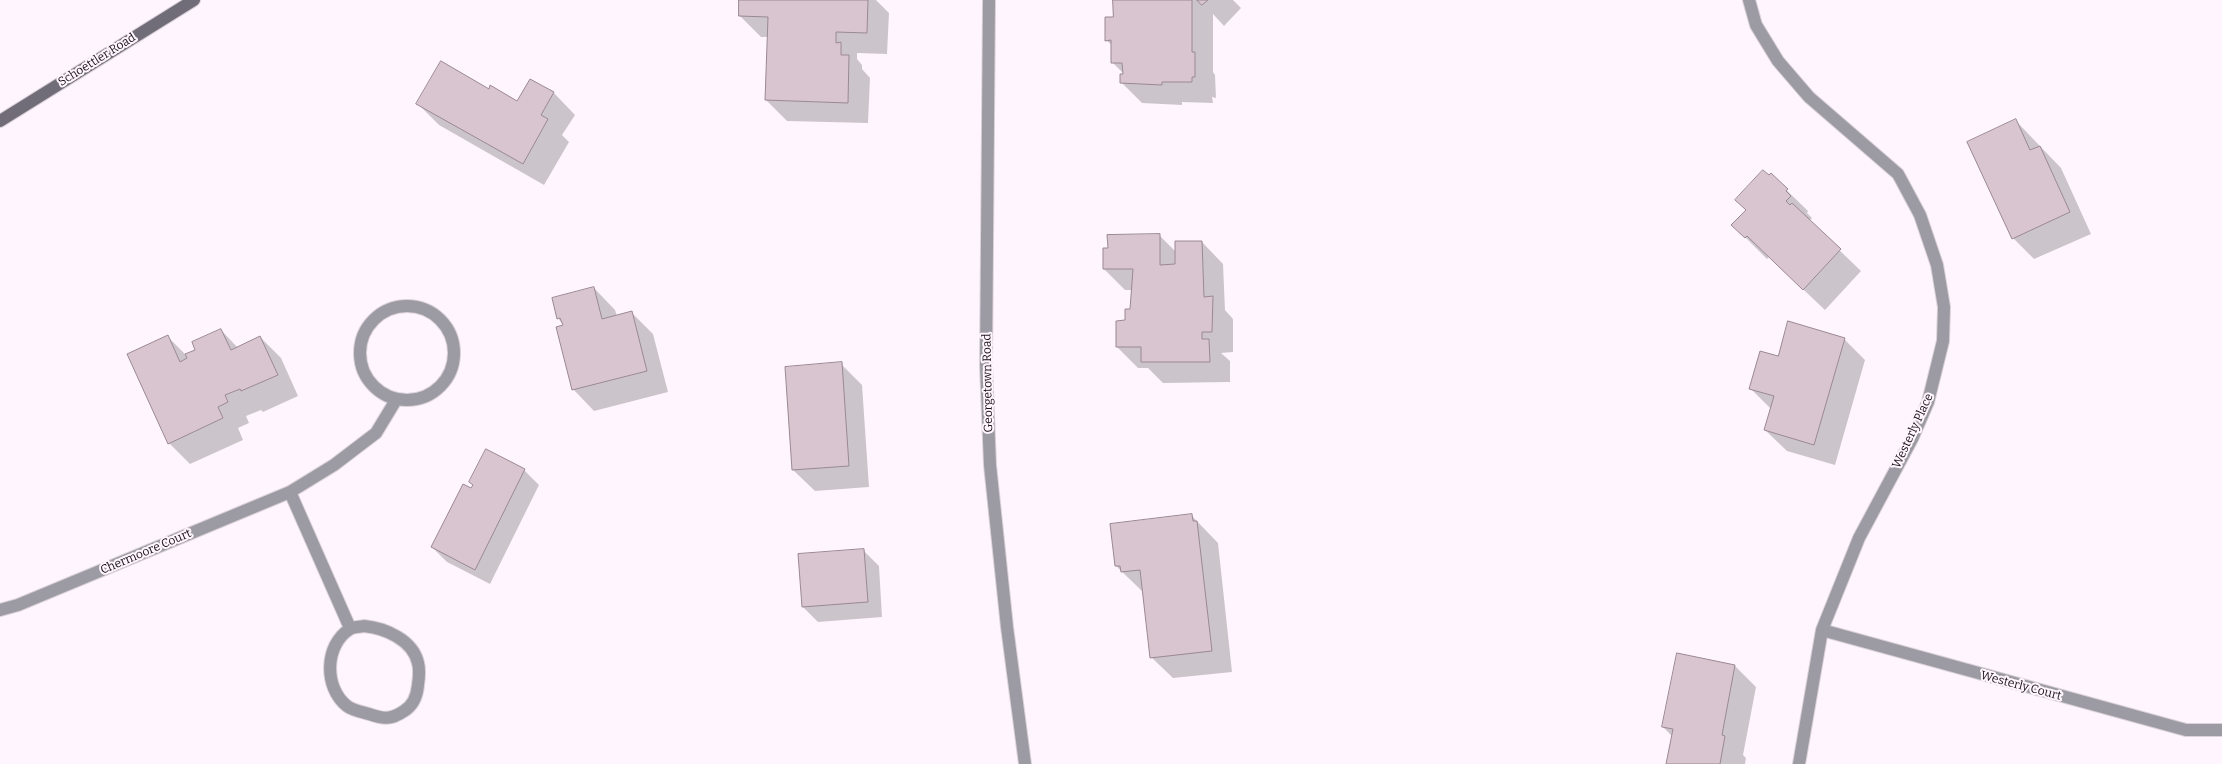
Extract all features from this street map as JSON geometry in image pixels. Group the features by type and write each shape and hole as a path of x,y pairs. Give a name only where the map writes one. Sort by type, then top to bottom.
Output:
{"street":[{"name":"Schoettler Road","path":"0,121 194,0"},
{"name":"Georgetown Road","path":"989,0 986,366 990,465 1007,627 1025,764"},
{"name":"Westerly Place","path":"1749,0 1756,25 1778,61 1809,97 1898,174 1920,215 1937,265 1944,307 1943,342 1928,402 1912,438 1859,538 1822,630 1799,764"},
{"path":"411,306 426,309 439,317 449,330 455,345 455,360 450,376 440,388 427,397 412,401 396,400 381,394 370,383 362,370 360,354 362,338 369,324 381,314 395,307 411,306"},
{"name":"Chermoore Court","path":"0,610 18,606 290,492 334,465 376,433 396,400"},
{"path":"290,492 350,628"},
{"path":"376,627 395,636 412,650 418,662 417,696 410,707 394,718 383,718 348,707 339,696 331,680 331,660 333,654 338,641 350,628 376,627"},
{"name":"Westerly Court","path":"1822,630 2186,730 2222,730"}],"building":[{"path":"739,0 868,0 867,33 836,32 836,43 841,42 841,55 849,55 848,103 765,100 768,17 739,16"},
{"path":"1113,0 1192,0 1192,52 1195,52 1195,77 1192,77 1192,82 1162,82 1162,85 1120,83 1120,74 1123,74 1122,63 1111,63 1111,40 1105,41 1105,17 1113,17"},
{"path":"1197,0 1208,0 1202,5"},
{"path":"441,61 489,89 490,85 517,101 530,79 554,92 541,115 548,119 523,164 416,104"},
{"path":"2016,119 2030,150 2040,146 2070,212 2012,239 1967,142"},
{"path":"1763,170 1769,175 1771,173 1788,189 1786,191 1791,196 1786,201 1790,205 1792,203 1841,249 1803,290 1747,236 1745,238 1731,225 1746,210 1735,200"},
{"path":"1160,234 1160,265 1175,264 1175,241 1202,241 1204,297 1213,296 1212,332 1202,332 1202,339 1209,339 1210,362 1141,362 1141,347 1116,347 1116,321 1125,320 1125,309 1130,309 1133,269 1103,269 1103,248 1108,248 1107,235"},
{"path":"594,287 602,319 632,311 647,371 572,390 556,327 563,325 560,318 557,319 552,298"},
{"path":"1788,321 1845,338 1814,445 1764,430 1774,396 1749,389 1760,351 1778,356"},
{"path":"221,329 231,350 260,336 278,375 241,391 240,389 225,395 228,402 218,407 223,418 168,444 127,354 168,335 180,362 187,358 185,354 195,350 192,342"},
{"path":"842,362 849,466 792,470 785,367"},
{"path":"486,449 525,469 475,570 431,547 463,484 471,488 473,485 469,482"},
{"path":"1192,514 1193,521 1197,521 1212,651 1150,658 1140,570 1121,572 1120,566 1115,566 1110,524"},
{"path":"864,549 868,602 802,607 798,554"},
{"path":"1677,653 1735,665 1722,735 1725,736 1720,764 1666,764 1673,729 1662,727"}]}
